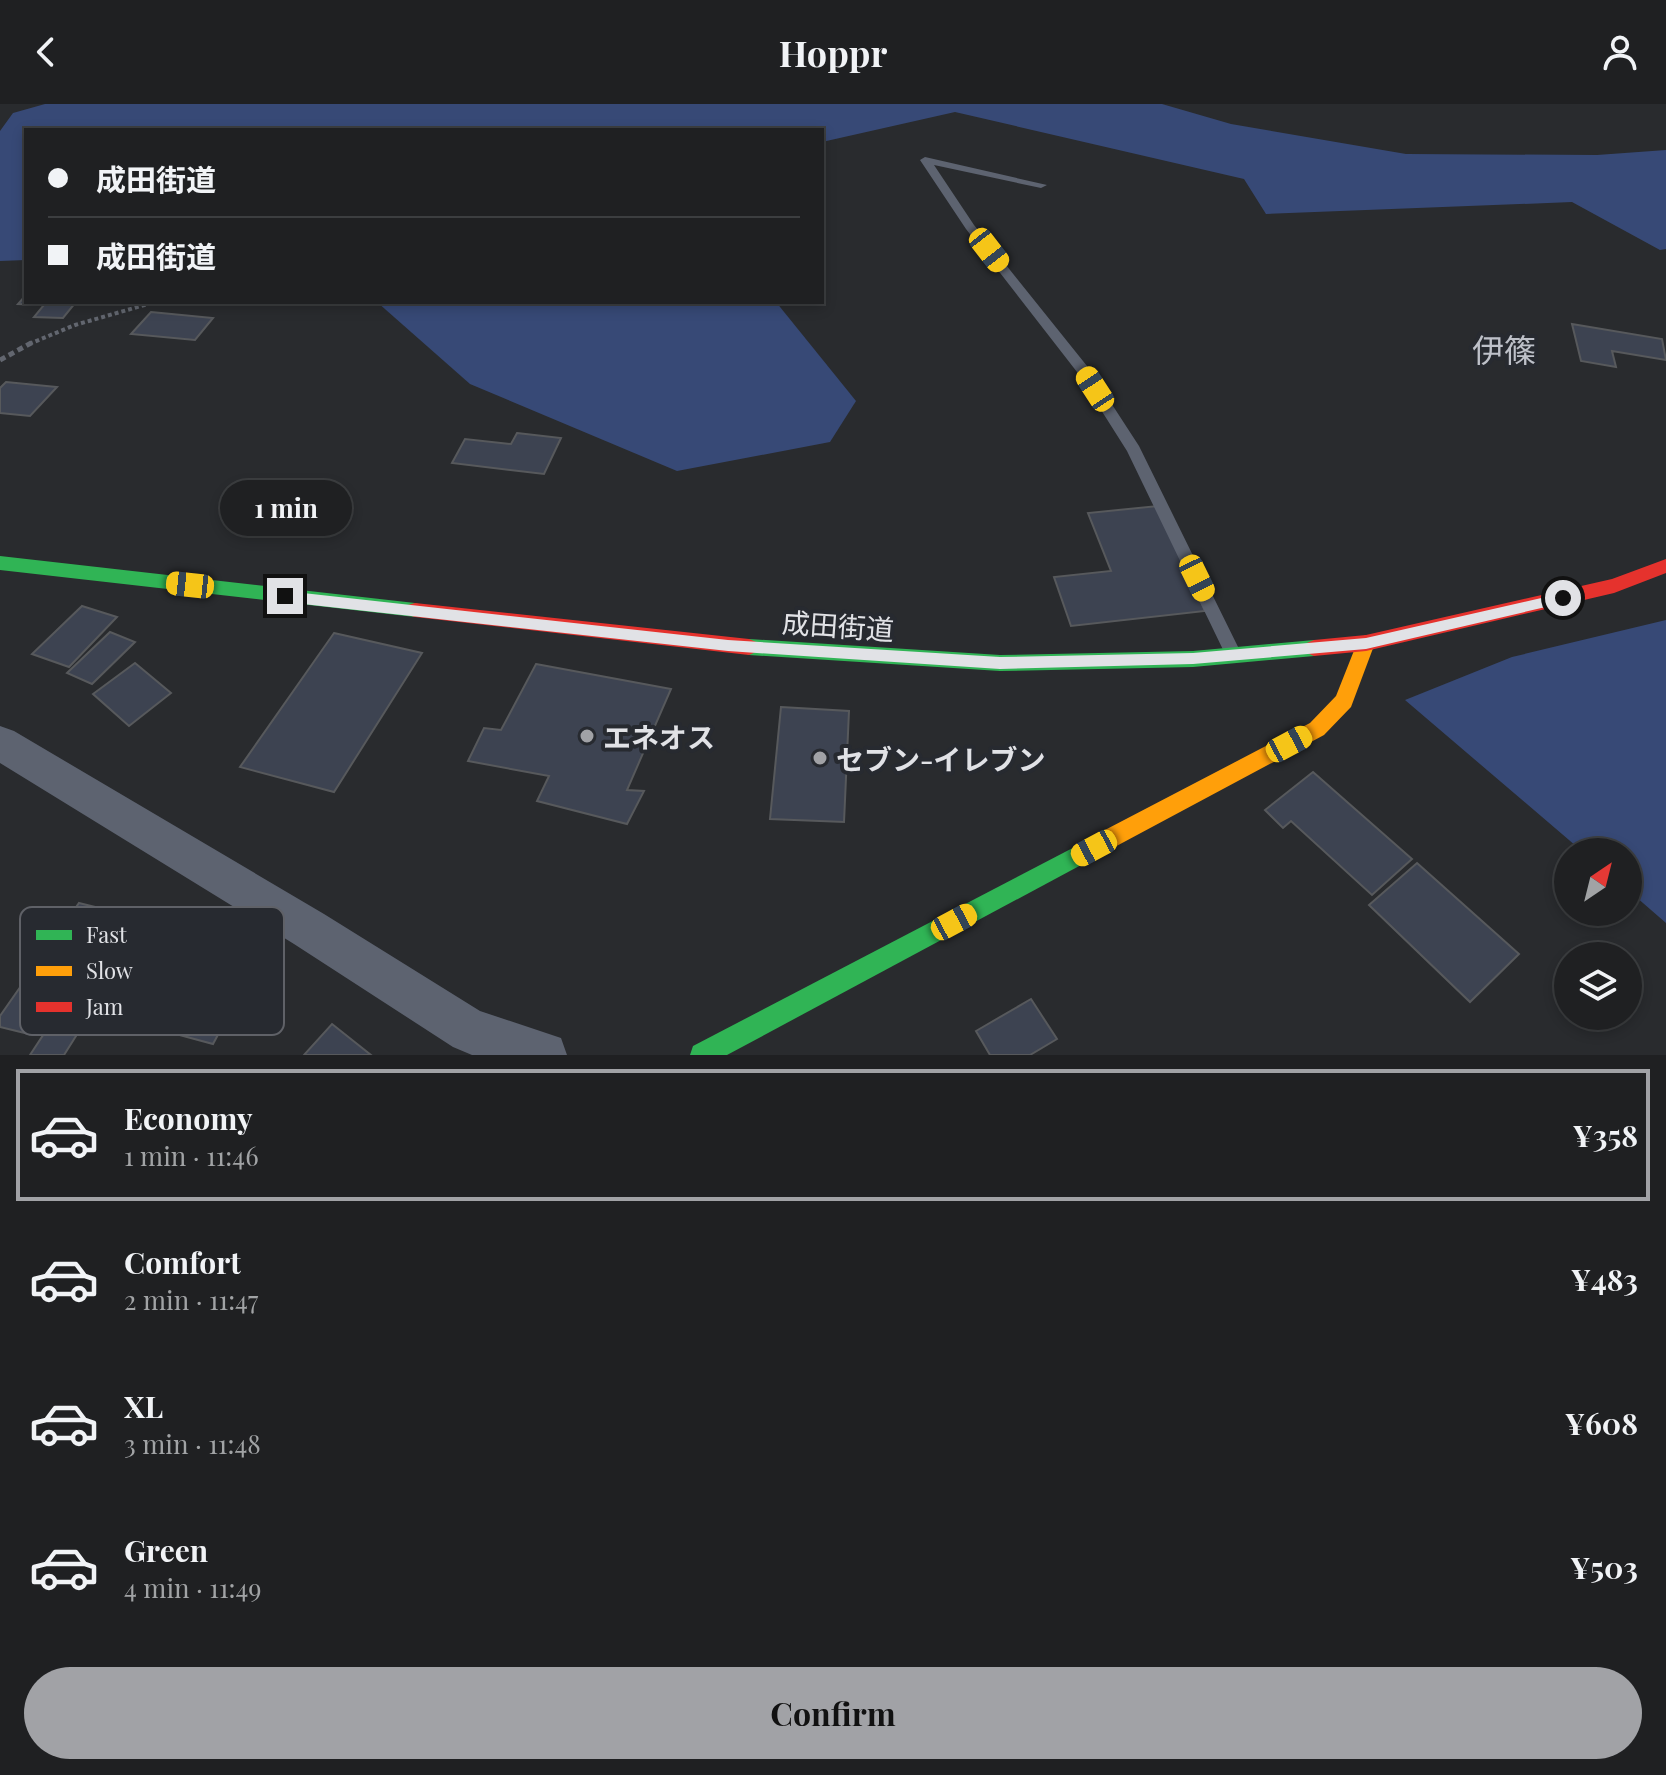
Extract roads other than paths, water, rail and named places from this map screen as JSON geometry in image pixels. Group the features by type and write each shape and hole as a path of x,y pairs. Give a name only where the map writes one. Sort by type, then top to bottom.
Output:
{"main road":[{"name":"成田街道","path":"0,563 728,646 1000,663 1234,655 1366,643 1614,586 1666,566"},
{"path":"702,1055 1317,729 1344,701 1366,643"}],"street":[{"path":"0,743 272,907"},
{"path":"284,914 469,1031 544,1055"}],"lane":[{"path":"1041,185 925,160 970,227 1082,369 1134,450 1234,655"}],"place":[{"name":"エネオス","path":"587,736"},
{"name":"セブン-イレブン","path":"820,758"}],"district":[{"name":"伊篠","path":"1504,348"}]}
